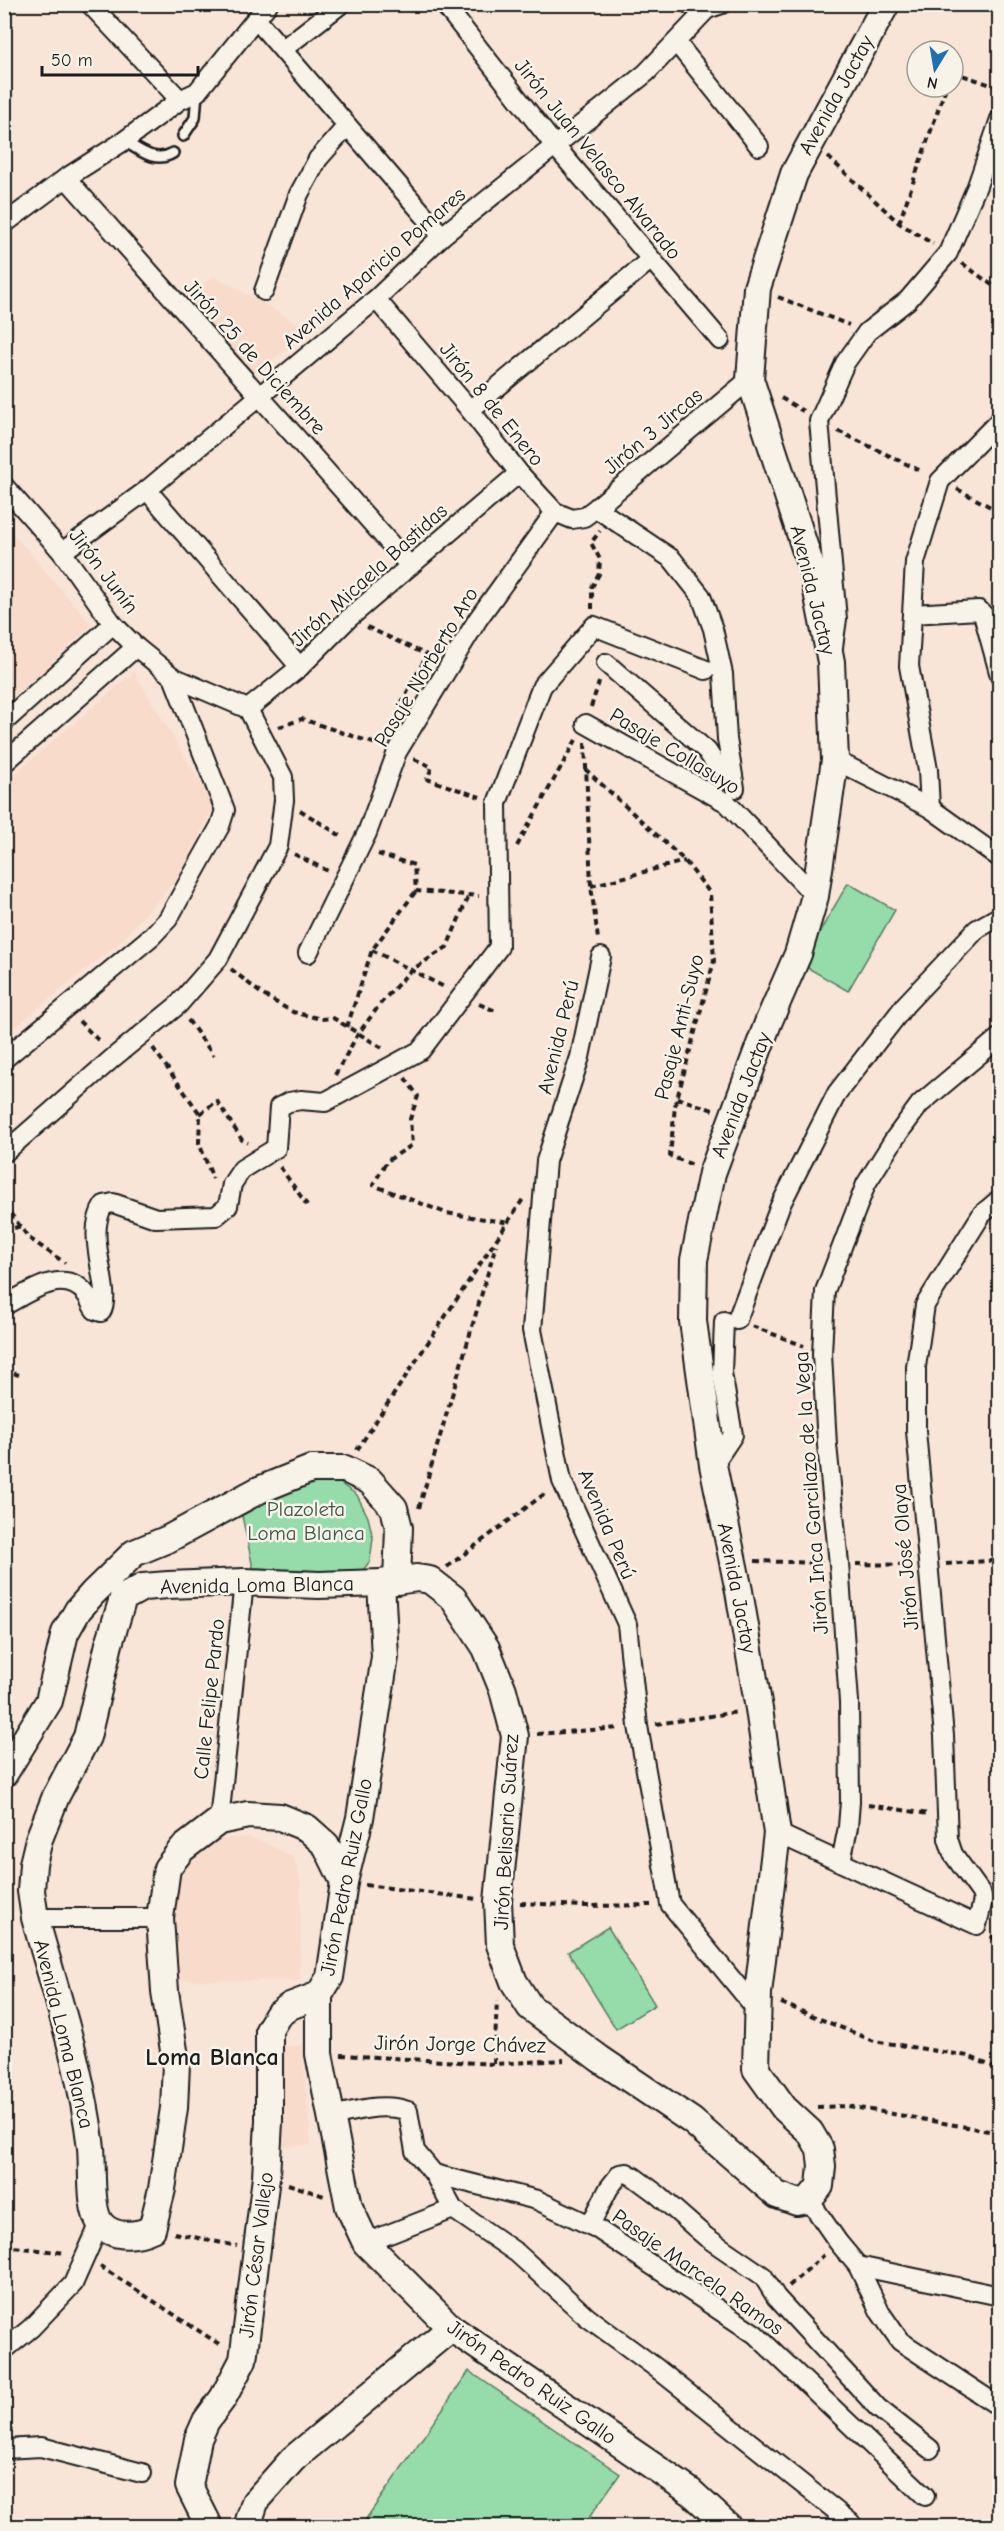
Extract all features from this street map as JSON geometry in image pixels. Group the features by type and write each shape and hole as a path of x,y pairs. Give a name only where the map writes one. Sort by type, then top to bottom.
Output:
{"street":[{"path":"90,4 188,96"},
{"path":"4,224 66,178 188,96 268,4"},
{"path":"283,49 341,4"},
{"name":"Jirón Juan Velasco Alvarado","path":"444,4 555,146 720,340"},
{"path":"689,4 718,6"},
{"name":"Avenida Jactay","path":"809,2200 820,2186 822,2166 820,2149 810,2132 784,2108 756,2069 757,2001 777,1833 739,1591 713,1465 693,1321 694,1260 712,1173 768,1023 798,954 815,896 835,760 831,662 814,576 750,379 757,288 794,174 886,4"},
{"name":"Avenida Aparicio Pomares","path":"62,552 147,490 260,396 376,299 442,236 646,73 676,42 718,6"},
{"path":"256,19 442,236"},
{"path":"676,42 759,146"},
{"path":"831,662 837,619 819,421 845,363 867,332 908,300 948,253 977,186 999,119"},
{"path":"264,291 299,194 318,159 347,126"},
{"name":"Jirón 25 de Diciembre","path":"66,178 410,566"},
{"path":"470,410 650,260"},
{"name":"Jirón 8 de Enero","path":"376,299 470,410 519,473 555,512"},
{"name":"Jirón 3 Jircas","path":"590,513 750,379"},
{"path":"930,808 928,770 909,666 915,562 940,481 999,420"},
{"name":"Jirón Micaela Bastidas","path":"248,709 300,666 348,618 519,473"},
{"name":"Jirón Junín","path":"4,486 62,552 113,624 173,677"},
{"path":"147,490 300,666"},
{"path":"555,512 572,519 590,513 672,559 701,596 713,629 723,674 727,739 735,788"},
{"name":"Pasaje Norberto Aro","path":"308,953 360,848 397,752 478,620 555,512"},
{"path":"912,614 979,610 983,614 999,676"},
{"path":"4,722 113,624"},
{"path":"4,1306 50,1282 69,1283 86,1293 95,1310 101,1312 104,1300 96,1238 98,1217 104,1205 113,1203 156,1218 216,1216 224,1211 230,1202 232,1184 242,1169 276,1148 279,1107 301,1100 325,1102 421,1050 499,947 497,803 542,686 594,627 706,670"},
{"path":"4,763 136,646"},
{"path":"606,663 707,751 718,768"},
{"path":"4,1153 114,1057 178,1005 218,959 278,846 284,800 283,777 248,709 173,677"},
{"path":"4,1059 152,936 168,919 220,826 225,810 173,677"},
{"name":"Pasaje Collasuyo","path":"586,724 727,803 815,896"},
{"path":"835,760 930,808 999,858"},
{"path":"713,1465 734,1435 722,1373 731,1320 780,1206 837,1094 906,1004 977,929 999,916"},
{"name":"Avenida Perú","path":"601,957 580,1057 546,1161 532,1330 562,1481 627,1624 638,1726 670,1904 757,2001"},
{"name":"Jirón Inca Garcilazo de la Vega","path":"841,1862 850,1802 849,1702 839,1564 827,1445 822,1354 825,1292 866,1184 920,1104 999,1037"},
{"name":"Jirón José Olaya","path":"841,1862 977,1924 983,1900 981,1893 953,1854 948,1839 944,1736 916,1431 916,1367 925,1305 982,1214 999,1199"},
{"path":"4,1774 49,1701 65,1633 78,1610 134,1553 168,1539 259,1490 310,1469 345,1468"},
{"name":"Jirón Pedro Ruiz Gallo","path":"345,1468 370,1481 394,1508 399,1528 389,1582 385,1657 360,1818 344,1882 330,1977 319,1995 319,2054 349,2207 366,2243 451,2328 691,2492 728,2526"},
{"path":"389,1582 417,1578 430,1580"},
{"name":"Jirón Belisario Suárez","path":"430,1580 453,1598 486,1648 502,1690 515,1736 498,1902 500,1945 514,1982 530,2007 600,2059 692,2121 777,2195 797,2202 809,2200"},
{"name":"Avenida Loma Blanca","path":"100,2223 94,2205 91,2148 79,2077 35,1918 31,1891 33,1864 39,1839 56,1796 87,1737 109,1644 123,1598 143,1587 244,1582 319,1586 389,1582"},
{"name":"Calle Felipe Pardo","path":"219,1821 244,1582"},
{"path":"4,2350 31,2328 73,2284 100,2223 111,2232 126,2235 142,2234 152,2229 162,2189 174,2108 176,2064 165,1991 160,1918 167,1868 182,1849 219,1821 248,1815 280,1817 307,1828 326,1845 344,1882"},
{"path":"777,1833 841,1862"},
{"path":"35,1918 160,1918"},
{"name":"Jirón César Vallejo","path":"209,2526 189,2486 198,2439 206,2421 223,2398 243,2360 266,2176 270,2121 269,2030 278,2015 290,2006 319,1995"},
{"path":"331,2116 377,2107 397,2107 408,2111 416,2151 434,2174 453,2209 517,2253 587,2317 655,2367 853,2526"},
{"name":"Pasaje Marcela Ramos","path":"434,2174 537,2200 590,2225 755,2334 925,2496"},
{"path":"590,2225 609,2188 620,2175 627,2174 633,2177 657,2194 706,2237 763,2276 776,2297 878,2408 930,2449"},
{"path":"809,2200 858,2266 880,2312 900,2341 999,2407"},
{"path":"366,2243 453,2209"},
{"path":"858,2266 999,2296"},
{"path":"250,2526 249,2521 255,2502 294,2459 451,2328"},
{"path":"4,2449 40,2447 142,2473"}],"lane":[{"path":"183,136 195,117 188,96"},
{"path":"124,141 148,155 159,158 173,153"}],"path":[{"path":"965,76 999,88"},
{"path":"811,141 899,223 942,99"},
{"path":"757,288 867,332"},
{"path":"780,397 819,421 999,512"},
{"path":"348,618 427,655 401,706"},
{"path":"515,849 586,724"},
{"path":"380,746 386,736"},
{"name":"Pasaje Anti-Suyo","path":"585,769 685,861 710,893 714,961 677,1098 670,1156 712,1173"},
{"path":"284,800 360,848 414,865 416,891 372,950 347,1027"},
{"path":"278,846 345,879"},
{"path":"591,886 685,861"},
{"path":"416,891 498,898"},
{"path":"330,1083 358,1034 381,1003 410,971 447,947 469,894"},
{"path":"372,950 410,971 498,1012"},
{"path":"218,959 263,995 293,1012 321,1019 333,1018 402,1059 405,1080 418,1096 410,1119 412,1145 387,1161 373,1185 446,1213 510,1223"},
{"path":"178,1005 214,1056"},
{"path":"66,1007 114,1057"},
{"path":"143,1034 200,1114 199,1143 224,1211"},
{"path":"677,1098 732,1116"},
{"path":"345,1468 510,1223 528,1192"},
{"path":"4,1205 29,1238 68,1265"},
{"path":"4,1231 21,1226"},
{"path":"417,1513 497,1241"},
{"path":"731,1320 822,1354"},
{"path":"4,1370 20,1375"},
{"path":"430,1580 562,1481"},
{"path":"929,1565 999,1560"},
{"path":"515,1736 638,1726 759,1709"},
{"path":"850,1802 947,1817"},
{"path":"494,2064 498,1992"},
{"path":"757,2001 874,2041 968,2056 999,2070"},
{"name":"Jirón Jorge Chávez","path":"319,2054 494,2064 564,2060"},
{"path":"784,2108 848,2106 999,2133"},
{"path":"266,2176 340,2201 349,2207"},
{"path":"152,2229 258,2250"},
{"path":"4,2246 84,2255 243,2360"}],"shaded area":[{"path":"214,276 312,331 247,378 181,299"},
{"path":"4,523 92,625 5,706 4,706"},
{"path":"134,672 214,805 180,876 122,940 7,1034 5,1031 5,782"},
{"path":"248,1837 294,1857 301,1883 300,1981 172,1980 158,1888 202,1845 221,1839"},
{"path":"302,2045 311,2145 284,2147 275,2047"}],"green space":[{"path":"848,883 895,910 848,991 801,964"},
{"name":"Plazoleta Loma Blanca","path":"328,1475 357,1495 368,1517 373,1538 370,1561 361,1573 253,1568 237,1492"},
{"path":"608,1927 655,2005 616,2029 568,1952"},
{"path":"469,2371 620,2474 583,2526 361,2526"}],"district":[{"name":"Loma Blanca","path":"212,2057"}]}
